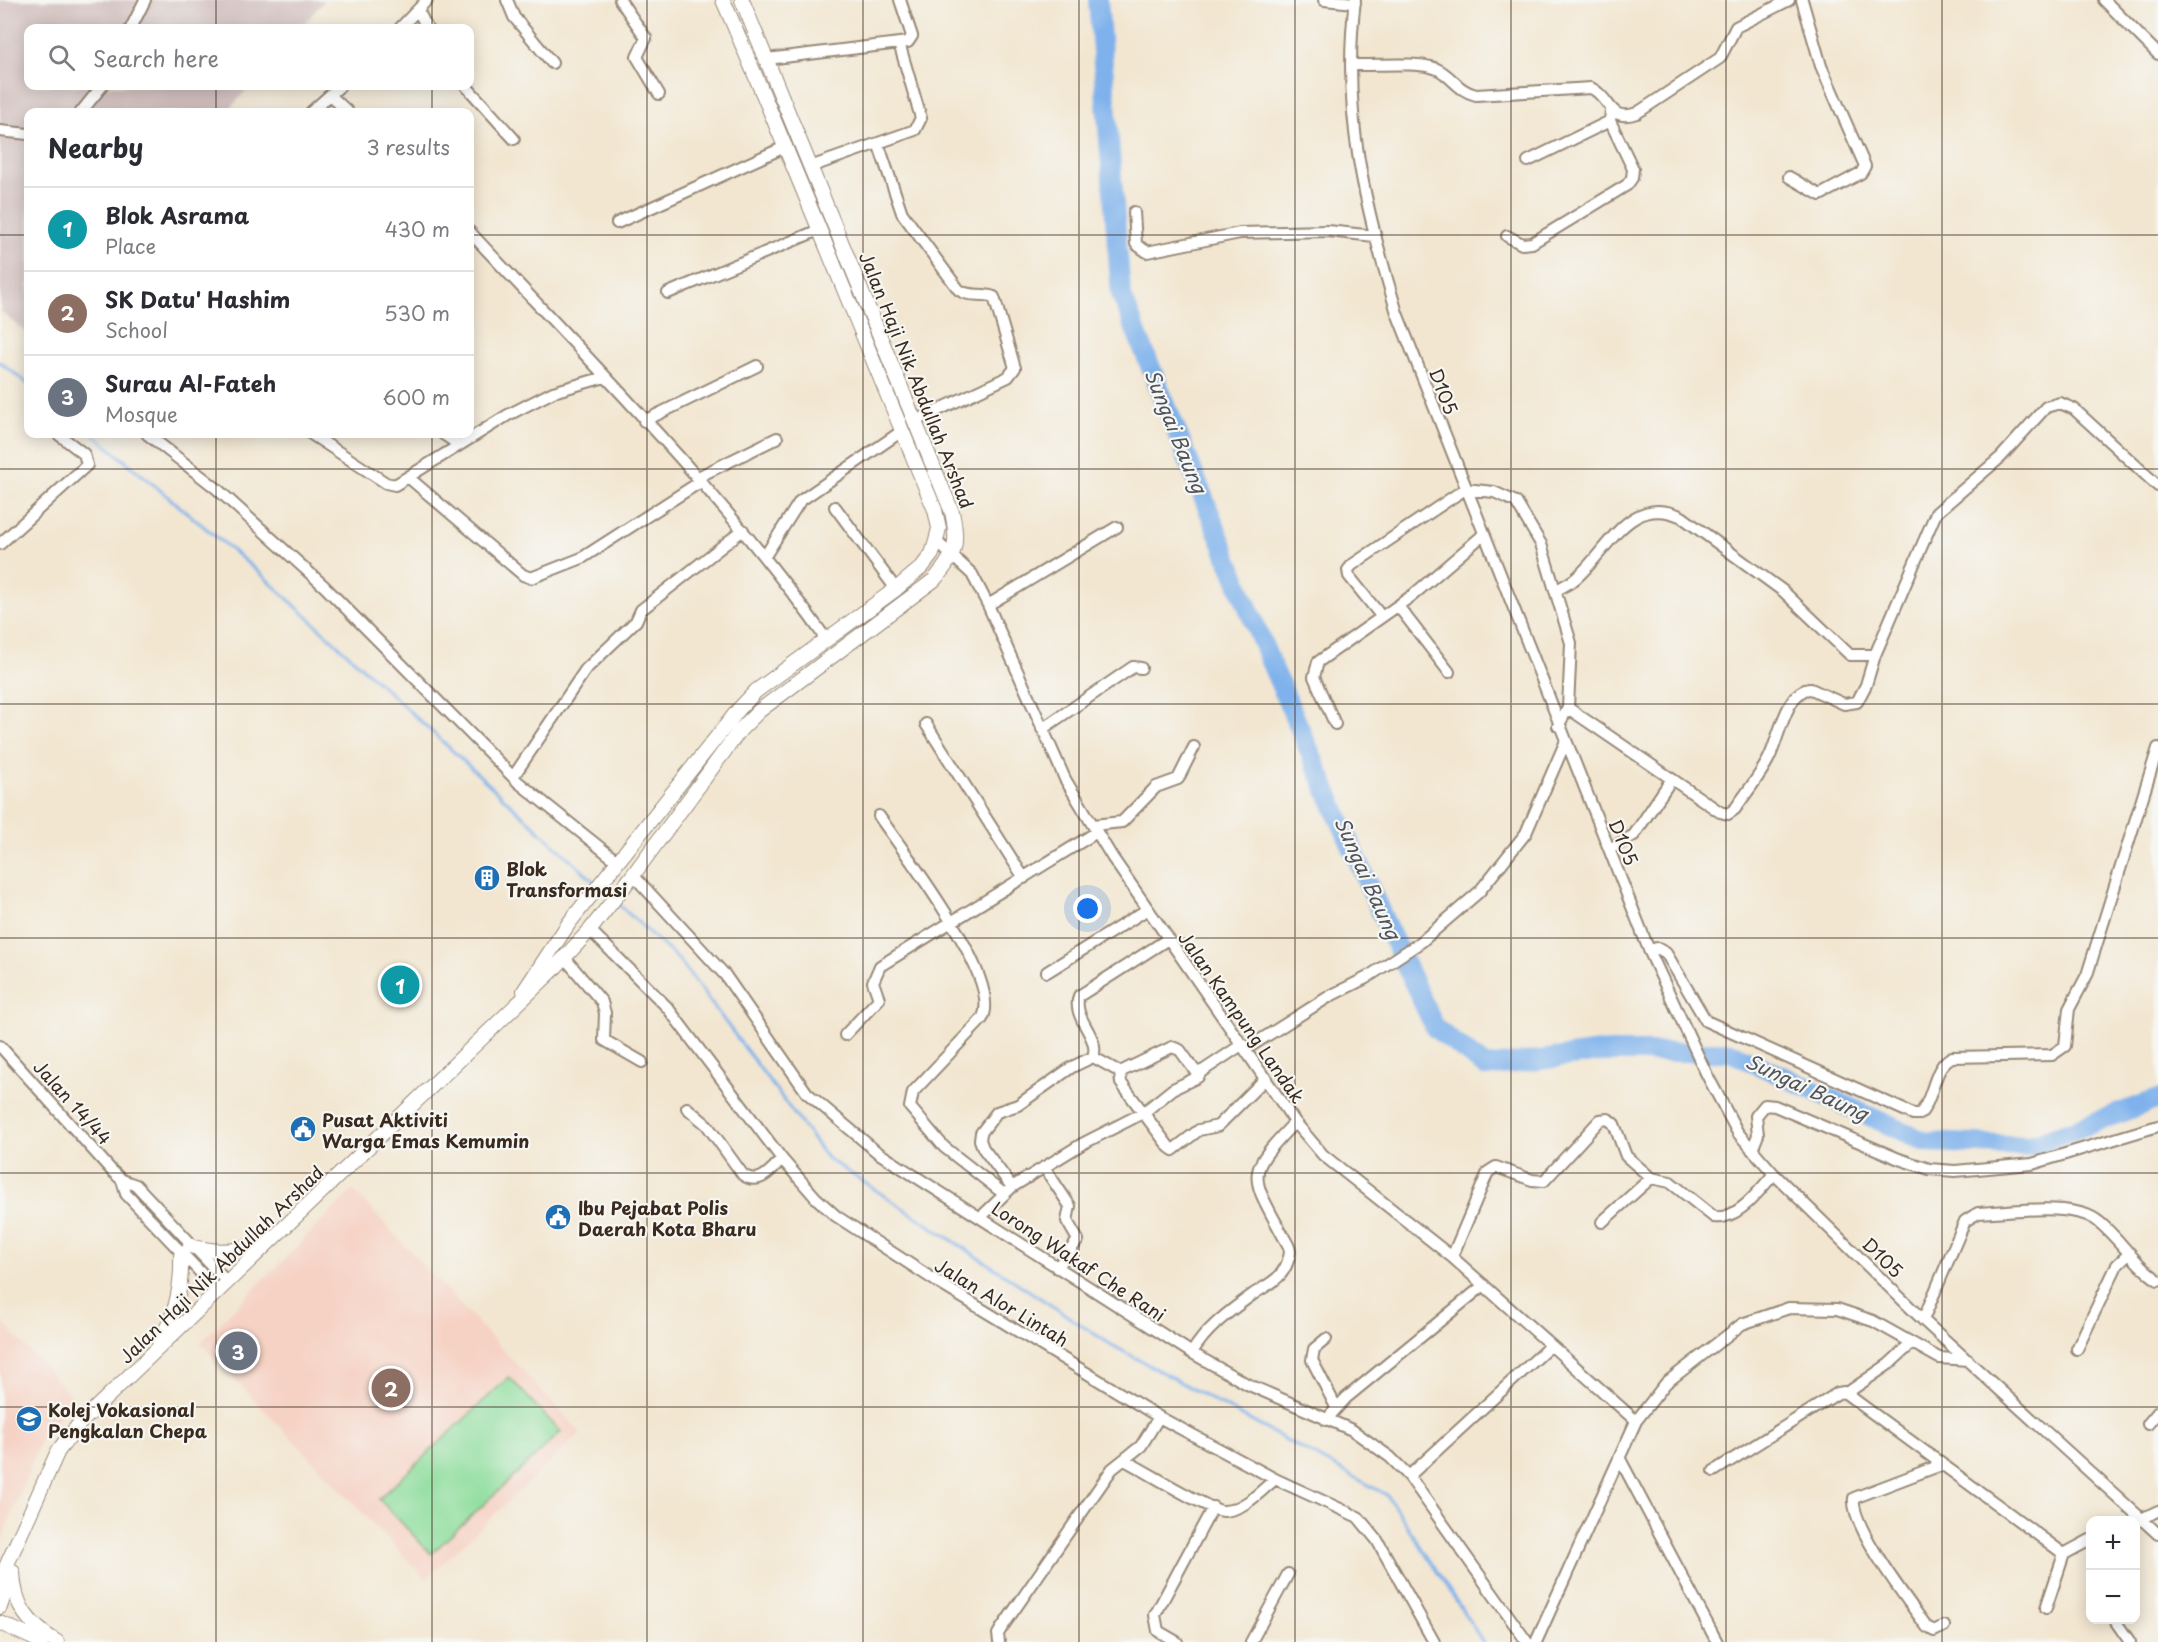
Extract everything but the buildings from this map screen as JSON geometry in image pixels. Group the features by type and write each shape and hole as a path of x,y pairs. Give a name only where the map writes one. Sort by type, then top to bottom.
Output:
{"main road":[{"name":"Jalan Haji Nik Abdullah Arshad","path":"515,1005 578,912 739,709 756,692 896,589 922,567 932,554 939,528 935,510 819,230 787,146 723,0"},
{"name":"Jalan Haji Nik Abdullah Arshad","path":"0,1607 4,1574 44,1478 64,1442 80,1423 281,1228 485,1037 564,957 592,927 740,730 759,711 934,580 953,555 958,536 952,512 742,0"},
{"path":"139,1366 162,1337 173,1315 186,1250 238,1250 261,1242 281,1228"},
{"path":"4,1574 14,1589 22,1612 40,1631 57,1642"},
{"path":"0,1623 42,1642"}],"street":[{"path":"133,24 145,0"},
{"path":"404,24 427,0"},
{"path":"507,0 514,17 552,63"},
{"path":"620,0 646,38 637,57 659,94"},
{"path":"767,59 908,42 912,36 900,0"},
{"path":"1324,0 1355,2"},
{"path":"1528,161 1611,116 1627,116 1637,113 1720,58 1736,27 1789,0"},
{"path":"1789,177 1820,195 1861,173 1865,166 1821,66 1802,0"},
{"path":"2104,0 2158,54"},
{"name":"D105","path":"1355,2 1351,65 1354,139 1374,236 1397,313 1558,726 1610,849 1649,950 1707,1075 1738,1133 1774,1174 1923,1320 2135,1516"},
{"path":"418,10 425,24"},
{"path":"810,167 915,130 921,118 899,43"},
{"path":"1351,65 1428,67 1443,73 1465,92 1476,95 1591,88 1600,92 1633,170 1632,178 1627,185 1532,243 1522,244 1507,236"},
{"path":"84,108 99,90"},
{"path":"315,108 336,90"},
{"path":"470,90 514,139"},
{"path":"330,95 344,108"},
{"path":"0,131 24,134"},
{"path":"878,143 902,213 960,290 970,295 987,294 994,297 1015,368 1008,377 915,421"},
{"path":"617,223 787,146"},
{"path":"1134,212 1136,244 1147,252 1240,233 1328,231 1374,236"},
{"path":"668,292 819,230"},
{"path":"474,236 743,530 826,639"},
{"path":"644,421 757,366"},
{"path":"474,435 553,392 605,377"},
{"path":"1568,708 1720,812 1732,813 1769,758 1788,709 1797,695 1811,689 1844,704 1853,704 1866,686 1875,655 1934,515 2001,457 2046,407 2060,404 2074,409 2158,486"},
{"path":"765,556 800,501 902,431"},
{"path":"0,544 87,465 84,454 63,438"},
{"path":"152,438 216,488 324,586 513,777 618,862"},
{"path":"317,438 386,483 395,485 469,438"},
{"path":"449,438 458,444"},
{"path":"408,477 523,575 531,578 582,558 698,480 777,438"},
{"path":"1381,616 1352,580 1348,573 1350,567 1465,489 1494,492 1516,502 1540,544 1571,643 1568,708 1558,726"},
{"path":"835,507 896,589"},
{"path":"1555,591 1576,578 1617,531 1641,515 1657,510 1671,511 1683,517 1783,591 1850,655 1857,657 1875,655"},
{"path":"988,605 1117,527"},
{"path":"513,777 586,669 636,621 641,610 743,530"},
{"path":"1335,724 1314,677 1318,663 1398,606 1483,535"},
{"name":"Jalan Kampung Landak","path":"936,541 972,574 1065,779 1095,828 1168,939 1266,1077 1295,1122 1323,1155 1452,1257 1550,1347 1636,1421"},
{"path":"1398,606 1449,672"},
{"path":"1042,729 1131,668 1141,668"},
{"path":"926,724 1024,878"},
{"path":"981,1217 1008,1190 1044,1167 1082,1144 1143,1113 1173,1089 1198,1077 1201,1072 1330,996 1368,977 1421,942 1479,892 1526,833 1565,743"},
{"path":"845,1035 879,999 873,982 880,966 1024,878 1095,828 1122,822 1156,787 1178,779 1194,747"},
{"path":"1649,950 1657,948 1666,953 1708,1022 1913,1114 1920,1114 1926,1108 1942,1065 1952,1057 2052,1055 2065,1046 2069,1009 2087,975 2158,748"},
{"path":"1610,849 1634,835 1671,780"},
{"path":"879,816 952,922 978,967 984,1014 914,1090 909,1107 944,1147 1008,1190"},
{"name":"Lorong Wakaf Che Rani","path":"633,875 725,975 807,1093 877,1152 1192,1353 1247,1384 1352,1431 1390,1457 1409,1476 1527,1642"},
{"path":"1047,972 1148,909"},
{"name":"Jalan Alor Lintah","path":"592,927 667,1007 782,1159 816,1198 862,1233 1159,1417 1275,1479 1358,1517 1377,1540 1434,1642"},
{"path":"1093,1057 1094,1048 1077,1009 1079,996 1168,939"},
{"path":"564,957 602,1002 605,1013 604,1040 642,1062"},
{"name":"Jalan 14/44","path":"0,1046 122,1180 136,1185 186,1250 222,1287"},
{"path":"1120,1072 1172,1047 1180,1050 1196,1071 1201,1072"},
{"path":"1008,1190 983,1148 980,1140 981,1133 998,1112 1018,1105 1072,1067 1093,1057"},
{"path":"1093,1057 1120,1072"},
{"path":"1120,1072 1121,1083 1169,1147 1176,1149 1199,1130 1218,1126 1266,1077"},
{"path":"1752,1150 1758,1134 1756,1116 1765,1105 1775,1106 1899,1159 1929,1169 1956,1171 2032,1164 2158,1126"},
{"path":"687,1108 707,1125 743,1175 750,1179 757,1180 765,1176 782,1159"},
{"path":"1452,1257 1488,1172 1496,1167 1532,1180 1544,1181 1600,1120 1608,1119 1614,1124 1626,1156 1651,1178 1670,1182 1714,1217 1720,1218 1741,1208 1774,1174"},
{"path":"1192,1353 1200,1339 1251,1295 1275,1281 1289,1259 1290,1248 1262,1197 1257,1172 1264,1154 1295,1122"},
{"path":"1044,1167 1070,1206 1067,1221 1078,1240 1057,1268"},
{"path":"1602,1222 1651,1178"},
{"path":"1923,1320 1965,1221 1972,1214 2076,1210 2100,1222 2158,1280"},
{"path":"2077,1349 2117,1265 2130,1253"},
{"path":"1326,1419 1336,1407 1484,1285"},
{"path":"1536,1642 1636,1421 1666,1383 1742,1324 1772,1312 1812,1307 1837,1309 1873,1321 1939,1358 1968,1360"},
{"path":"1326,1339 1314,1348 1312,1360 1336,1407"},
{"path":"1714,1471 1838,1393 1847,1393 1889,1364 1911,1344"},
{"path":"1409,1476 1550,1347"},
{"path":"1847,1393 1941,1465 2064,1554"},
{"path":"2148,1424 2158,1412"},
{"path":"999,1642 998,1634 1001,1629 1112,1469 1141,1446 1159,1417"},
{"path":"1620,1459 1717,1642"},
{"path":"1124,1460 1213,1508 1225,1511 1252,1499 1275,1479"},
{"path":"1941,1465 1854,1498 1852,1506 1884,1565 1927,1627 1935,1631 1944,1626"},
{"path":"1177,1642 1158,1631 1155,1615 1213,1508"},
{"path":"2140,1520 2158,1511"},
{"name":"D105","path":"2140,1521 2158,1534"},
{"path":"2046,1608 2064,1554 2086,1543"},
{"path":"1251,1642 1288,1574"},
{"path":"2117,1624 2130,1642"}],"shaded area":[{"path":"0,0 325,0 304,24 24,24 24,90 246,90 231,108 24,108 24,331 0,311"},
{"path":"353,1190 581,1433 426,1579 200,1343"},
{"name":"Kolej Vokasional Pengkalan Chepa","path":"0,1319 74,1399 41,1439 0,1545"}],"green space":[{"path":"509,1377 561,1432 431,1554 379,1499"}],"waterway":[{"name":"Sungai Baung","path":"1098,0 1121,294 1266,652 1385,922 1435,1028 1486,1067 1600,1052 1730,1052 1926,1142 2029,1146 2158,1099"},
{"path":"0,362 24,381"},
{"path":"98,438 263,576 597,884"},
{"path":"617,903 679,960 827,1158 1110,1344 1387,1495 1483,1642"}],"place":[{"name":"Blok Transformasi","path":"487,878"},
{"name":"Blok Asrama","path":"400,985"},
{"name":"Pusat Aktiviti Warga Emas Kemumin","path":"303,1129"},
{"name":"Ibu Pejabat Polis Daerah Kota Bharu","path":"558,1217"},
{"name":"Surau Al-Fateh","path":"238,1351"},
{"name":"SK Datu' Hashim","path":"391,1388"},
{"name":"Kolej Vokasional Pengkalan Chepa","path":"29,1419"}]}
